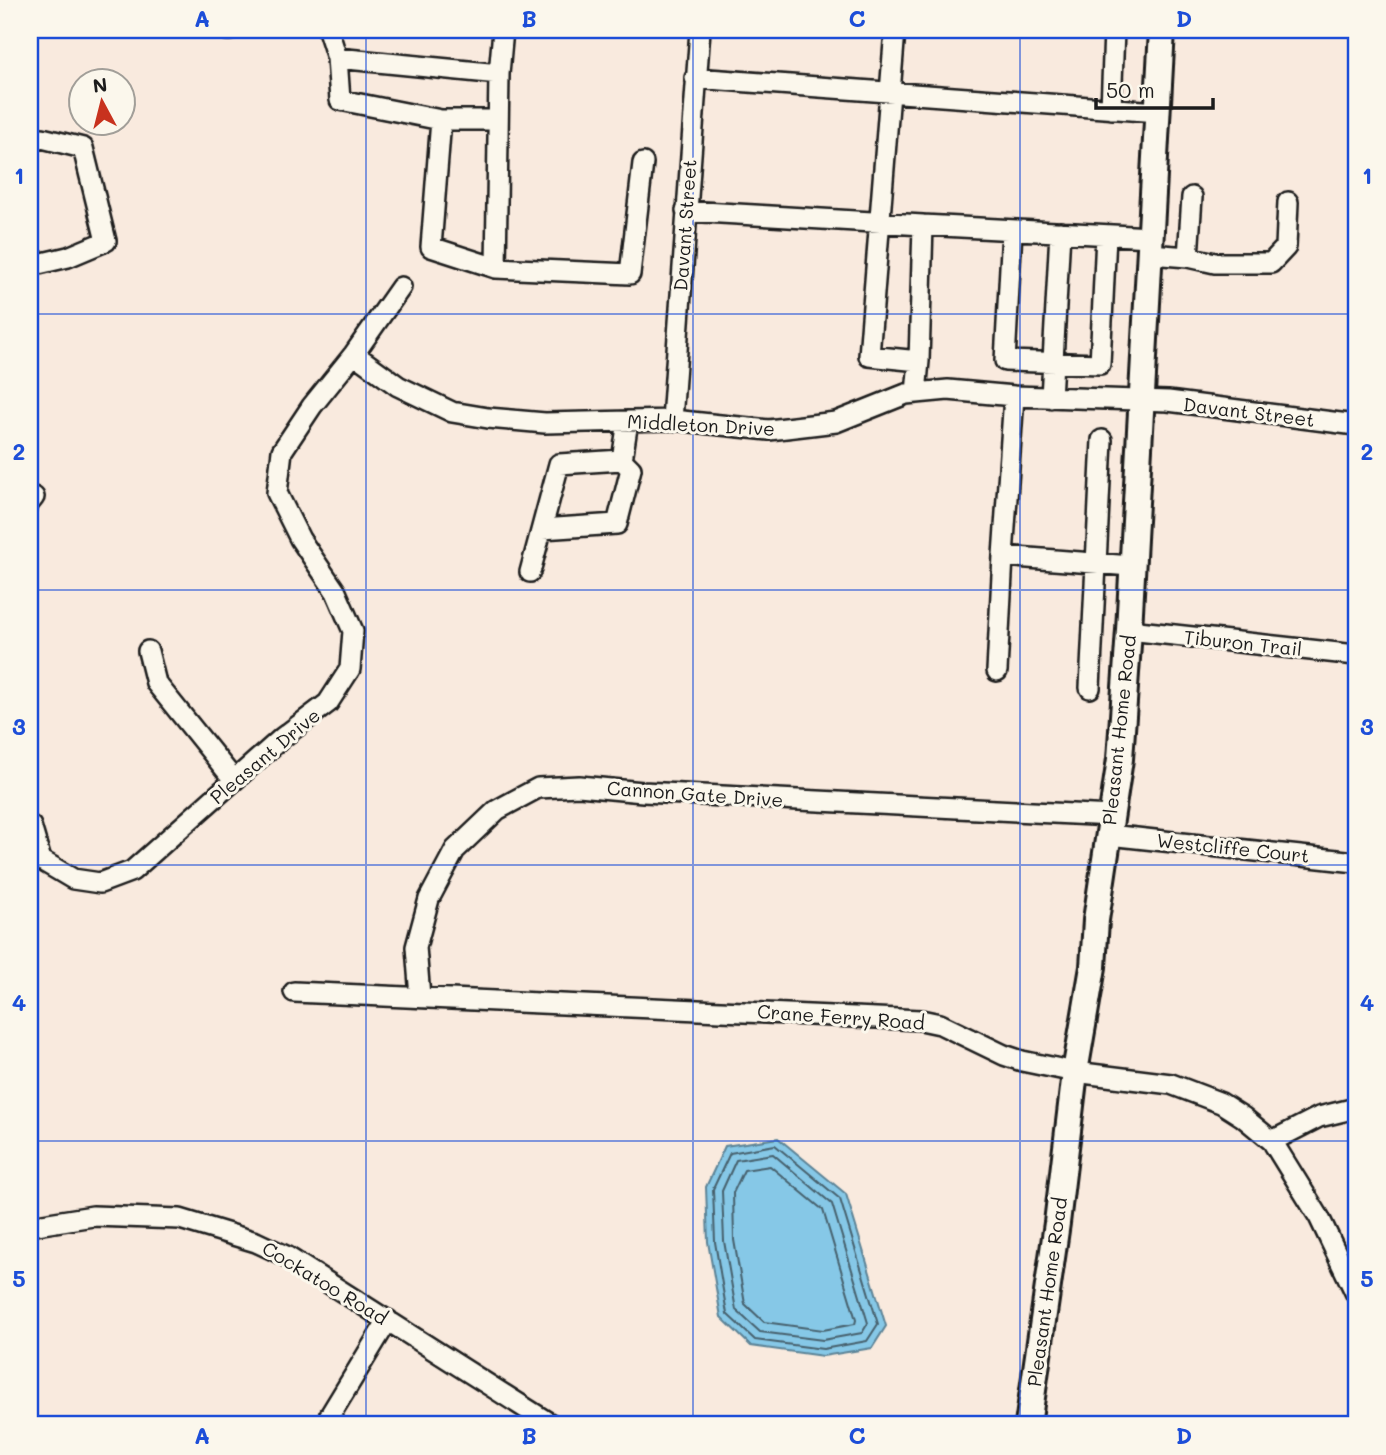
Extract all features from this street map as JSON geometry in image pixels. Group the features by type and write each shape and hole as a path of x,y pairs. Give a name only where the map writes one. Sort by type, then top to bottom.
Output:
{"main road":[{"name":"Pleasant Home Road","path":"1028,1425 1120,759 1162,30"}],"street":[{"path":"328,30 337,58 340,100 441,120 498,120"},
{"path":"496,268 499,74 503,30"},
{"name":"Davant Street","path":"672,420 699,30"},
{"path":"895,30 869,356 919,361"},
{"path":"1111,109 1114,30"},
{"path":"337,58 499,74"},
{"path":"695,78 1158,113"},
{"path":"441,120 431,247 496,268 630,274 643,163"},
{"path":"30,266 68,257 106,241 83,148 36,140"},
{"path":"1188,257 1192,197"},
{"path":"686,211 1106,235 1215,263 1271,263 1286,247 1288,202"},
{"path":"916,393 923,225"},
{"path":"1013,230 1005,361 1053,364 1100,364 1106,235"},
{"path":"1051,397 1060,232"},
{"name":"Pleasant Drive","path":"31,826 41,860 73,879 100,883 132,872 283,737 328,704 350,669 353,631 337,592 300,539 277,493 282,451 312,406 354,354 401,287"},
{"name":"Middleton Drive","path":"354,354 398,386 452,412 545,423 672,420 769,430 836,422 893,399 916,393 948,390 1014,396 1142,401"},
{"path":"997,671 1014,396"},
{"name":"Davant Street","path":"1142,401 1168,401 1356,425"},
{"path":"622,460 628,421"},
{"path":"1090,688 1102,440"},
{"path":"530,572 559,464 622,460 631,469 617,524 542,529"},
{"path":"1003,556 1131,566"},
{"name":"Tiburon Trail","path":"1129,630 1356,655"},
{"path":"148,651 156,683 234,780"},
{"name":"Cannon Gate Drive","path":"420,997 416,947 429,898 455,850 497,810 538,788 579,786 1111,826"},
{"name":"Westcliffe Court","path":"1111,826 1356,862"},
{"name":"Crane Ferry Road","path":"294,992 921,1020 940,1024 1004,1055 1075,1072 1171,1084 1221,1103 1242,1116 1272,1141 1319,1217 1356,1294"},
{"path":"1272,1141 1319,1116 1356,1108"},
{"name":"Cockatoo Road","path":"30,1226 93,1216 180,1219 256,1242 286,1256 552,1425"},
{"path":"324,1425 388,1320"}],"water":[{"path":"778,1138 846,1194 886,1326 872,1348 823,1356 751,1346 721,1317 708,1242 706,1187 725,1146"}]}
